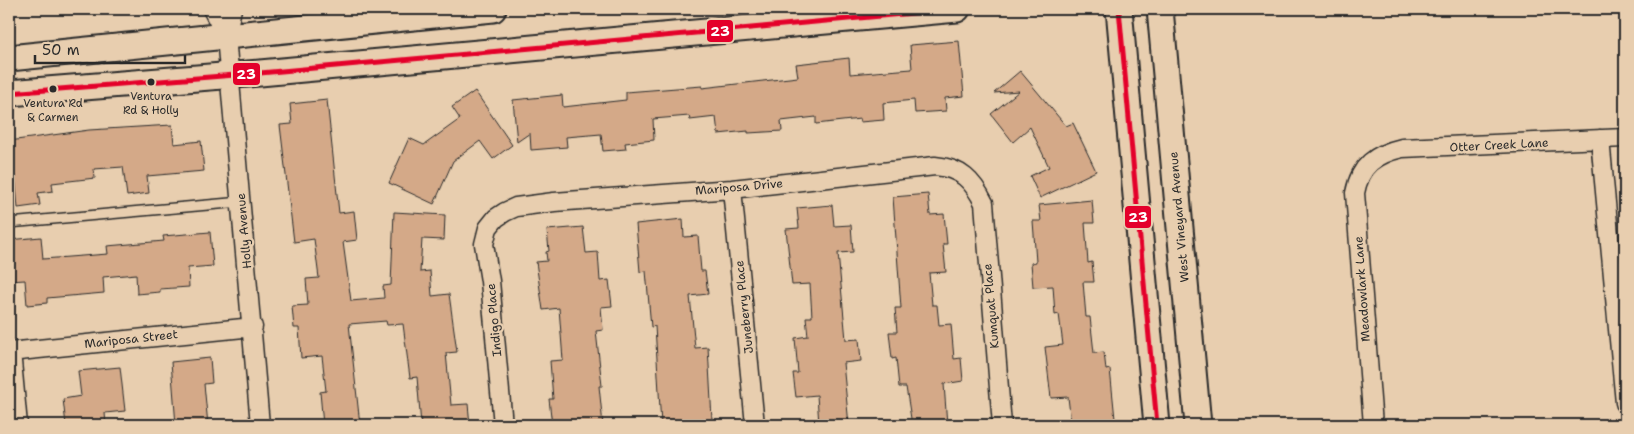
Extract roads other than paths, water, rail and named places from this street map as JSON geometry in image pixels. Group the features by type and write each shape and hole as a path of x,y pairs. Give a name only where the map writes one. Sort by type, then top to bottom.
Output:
{"main road":[{"path":"9,58 493,9"},
{"path":"9,93 230,76 957,9"},
{"path":"1119,9 1157,425"},
{"name":"West Vineyard Avenue","path":"1160,9 1198,425"}],"street":[{"name":"Holly Avenue","path":"212,9 226,36"},
{"name":"Holly Avenue","path":"232,9 226,36 253,327 260,425"},
{"name":"Otter Creek Lane","path":"1374,158 1385,152 1402,148 1625,138"},
{"path":"1600,140 1623,345 1625,403"},
{"name":"Meadowlark Lane","path":"1373,425 1355,192 1358,179 1368,162 1374,158"},
{"name":"Mariposa Drive","path":"496,218 516,207 554,202 732,189 935,166 949,167 967,176 977,188"},
{"name":"Kumquat Place","path":"977,188 984,203 1002,425"},
{"name":"Juneberry Place","path":"732,189 755,425"},
{"name":"Indigo Place","path":"496,218 485,235 484,244 490,281 503,425"},
{"name":"Mariposa Street","path":"10,352 253,327"},
{"path":"10,352 18,425"}],"lane":[{"path":"9,223 241,202"}],"place":[{"name":"Ventura Rd & Holly","path":"151,82"},
{"name":"Ventura Rd & Carmen","path":"53,89"}]}
